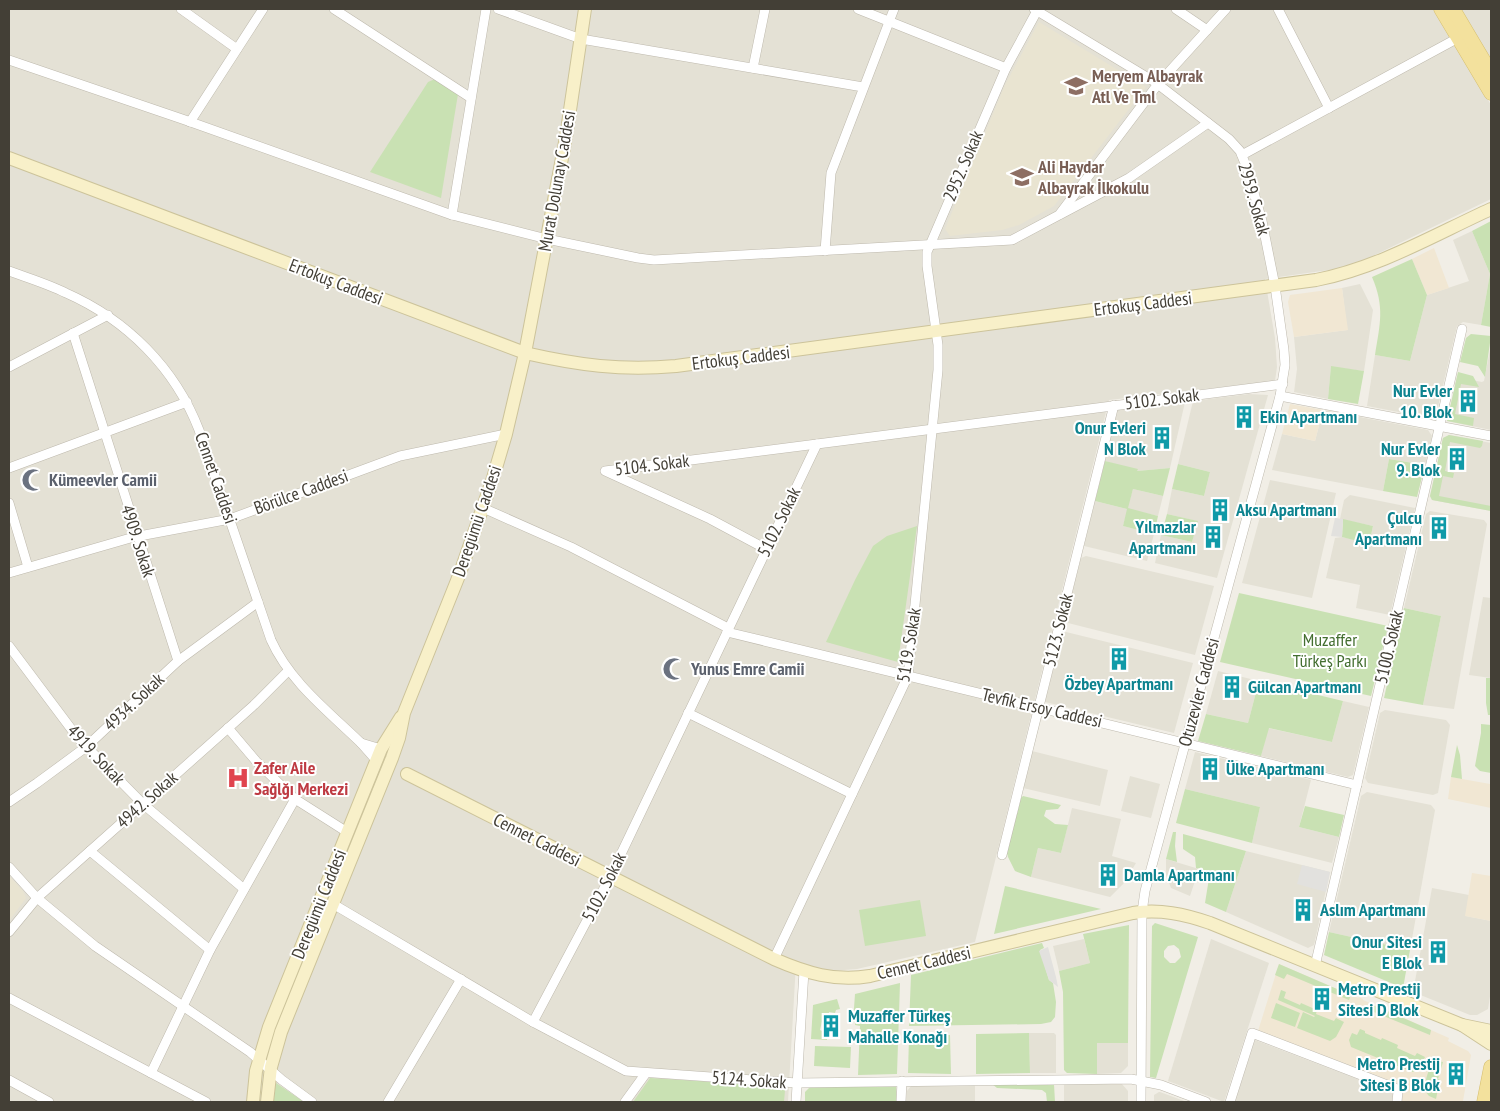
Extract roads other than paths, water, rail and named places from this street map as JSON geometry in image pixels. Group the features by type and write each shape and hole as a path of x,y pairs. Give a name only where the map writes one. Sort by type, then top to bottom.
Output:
{"main road":[{"name":"Murat Dolunay Caddesi","path":"525,353 566,137 585,9"},
{"path":"1441,9 1491,92"},
{"path":"1453,9 1491,73"},
{"name":"Ertokuş Caddesi","path":"9,158 525,353 592,366 653,368 937,332 1316,280 1357,270 1491,208"},
{"name":"Deregümü Caddesi","path":"253,1102 259,1059 269,1027 378,755 404,713 460,573 506,434 525,353"},
{"name":"Deregümü Caddesi","path":"267,1102 270,1071 282,1032 390,763 399,738 404,713"},
{"name":"Cennet Caddesi","path":"378,755 407,774 774,960 804,971 835,979 858,978 1142,912 1160,911 1190,916 1210,923 1462,1025 1491,1031"},
{"name":"Cennet Caddesi","path":"1462,1025 1491,1044"},
{"path":"1484,1102 1491,1067"}],"street":[{"path":"181,9 237,49"},
{"path":"190,122 263,9"},
{"path":"334,9 471,98"},
{"path":"452,216 486,9"},
{"path":"498,9 581,38 863,87"},
{"path":"753,68 765,9"},
{"path":"858,9 1006,68"},
{"path":"824,251 831,173 894,9"},
{"name":"2952. Sokak","path":"937,332 927,266 927,252 1006,68 1036,9"},
{"name":"2959. Sokak","path":"1036,9 1158,84 1229,139 1242,156 1254,191 1274,286"},
{"path":"1176,9 1207,30"},
{"path":"1058,215 1158,84 1226,9"},
{"path":"1278,9 1329,108"},
{"path":"1242,156 1458,38"},
{"path":"9,60 190,122 452,216 546,239 654,260 1012,240 1128,178 1208,123"},
{"name":"Cennet Caddesi","path":"9,271 64,292 108,315 127,330 163,367 187,402 199,430 258,602 278,654 288,671 304,688 361,743 378,755"},
{"name":"Otuzevler Caddesi","path":"1141,1102 1142,912 1147,879 1283,384 1284,350 1274,286"},
{"path":"9,367 108,315"},
{"name":"5100. Sokak","path":"1315,966 1462,329"},
{"name":"5119. Sokak","path":"774,960 908,676 938,370 937,332"},
{"name":"4909. Sokak","path":"73,333 178,662"},
{"name":"5102. Sokak","path":"533,1022 610,877 817,444 1283,384"},
{"path":"1280,396 1491,436"},
{"path":"9,468 187,402"},
{"name":"5123. Sokak","path":"1002,855 1114,405"},
{"name":"Börülce Caddesi","path":"9,573 137,537 230,518 389,459 506,434"},
{"name":"5104. Sokak","path":"766,548 710,519 605,471 817,444"},
{"path":"9,502 28,567"},
{"name":"Tevfik Ersoy Caddesi","path":"483,508 571,547 728,630 908,676 1357,785"},
{"name":"4934. Sokak","path":"9,802 38,783 86,746 178,662 258,602"},
{"name":"4919. Sokak","path":"9,646 68,727 86,746 143,804 244,889"},
{"name":"4942. Sokak","path":"9,932 37,898 228,728 288,671"},
{"path":"688,713 852,794"},
{"path":"228,728 256,761 295,799 347,832"},
{"path":"151,1073 210,950 295,799"},
{"path":"90,851 210,950"},
{"path":"9,867 37,898 95,946 259,1059 270,1071 312,1102"},
{"name":"5124. Sokak","path":"333,904 533,1022 621,1069 797,1083 1126,1078 1161,1085 1206,1102"},
{"path":"796,1102 804,971"},
{"path":"388,1102 461,979"},
{"path":"9,998 201,1101"},
{"path":"1230,1102 1252,1033 1397,1090 1397,1102"},
{"path":"625,1102 646,1072"},
{"path":"9,1080 49,1102"},
{"path":"901,1102 902,1082"}],"place":[{"name":"Meryem Albayrak Atl Ve Tml","path":"1076,86"},
{"name":"Ali Haydar Albayrak İlkokulu","path":"1022,177"},
{"name":"Nur Evler 10. Blok","path":"1468,401"},
{"name":"Ekin Apartmanı","path":"1244,417"},
{"name":"Onur Evleri N Blok","path":"1162,438"},
{"name":"Nur Evler 9. Blok","path":"1457,459"},
{"name":"Kümeevler Camii","path":"33,480"},
{"name":"Aksu Apartmanı","path":"1220,510"},
{"name":"Çulcu Apartmanı","path":"1439,528"},
{"name":"Yılmazlar Apartmanı","path":"1213,537"},
{"name":"Özbey Apartmanı","path":"1119,659"},
{"name":"Yunus Emre Camii","path":"674,669"},
{"name":"Gülcan Apartmanı","path":"1232,687"},
{"name":"Ülke Apartmanı","path":"1210,769"},
{"name":"Zafer Aile Sağlğı Merkezi","path":"238,778"},
{"name":"Damla Apartmanı","path":"1108,875"},
{"name":"Aslım Apartmanı","path":"1303,910"},
{"name":"Onur Sitesi E Blok","path":"1438,952"},
{"name":"Metro Prestij Sitesi D Blok","path":"1322,999"},
{"name":"Muzaffer Türkeş Mahalle Konağı","path":"831,1026"},
{"name":"Metro Prestij Sitesi B Blok","path":"1456,1074"}],"park label":[{"name":"Muzaffer Türkeş Parkı","path":"1330,650"}]}
